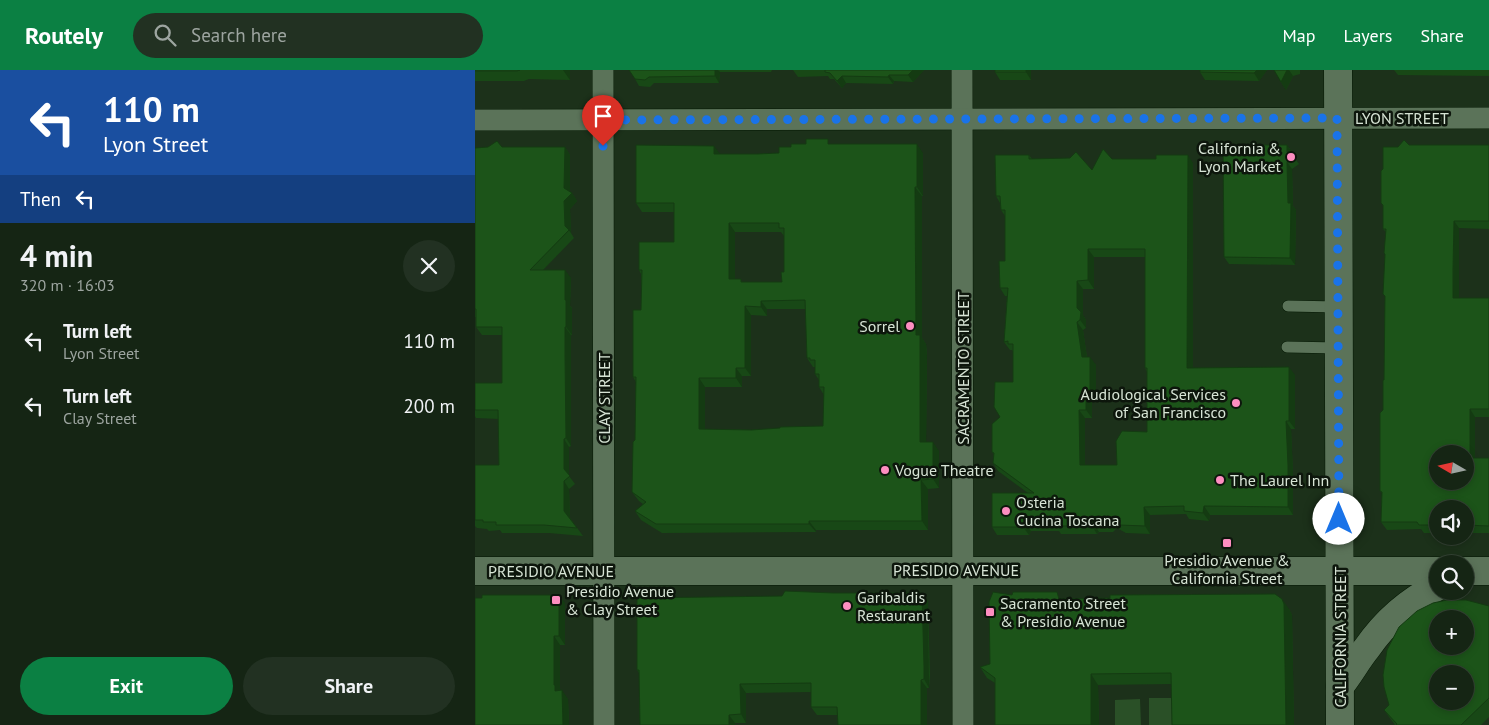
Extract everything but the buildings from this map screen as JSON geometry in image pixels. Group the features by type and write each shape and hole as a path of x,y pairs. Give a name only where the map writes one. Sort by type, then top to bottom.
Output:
{"street":[{"name":"CLAY STREET","path":"603,70 604,725"},
{"name":"SACRAMENTO STREET","path":"962,70 963,725"},
{"name":"CALIFORNIA STREET","path":"1337,70 1340,725"},
{"name":"LYON STREET","path":"475,120 1489,118"},
{"name":"PRESIDIO AVENUE","path":"475,571 1429,571"},
{"path":"1340,686 1366,648 1384,626 1406,606 1429,592"}],"lane":[{"path":"1288,306 1338,307"},
{"path":"1287,347 1338,348"}],"green space":[{"path":"1149,698 1174,698 1174,725 1149,725"},
{"path":"1140,699 1141,725 1115,725 1115,700"}],"place":[{"name":"California & Lyon Market","path":"1291,157"},
{"name":"Sorrel","path":"910,326"},
{"name":"Audiological Services of San Francisco","path":"1236,403"},
{"name":"Vogue Theatre","path":"885,470"},
{"name":"The Laurel Inn","path":"1220,480"},
{"name":"Osteria Cucina Toscana","path":"1006,511"},
{"name":"Presidio Avenue & California Street","path":"1227,543"},
{"name":"Presidio Avenue & Clay Street","path":"556,600"},
{"name":"Garibaldis Restaurant","path":"847,606"},
{"name":"Sacramento Street & Presidio Avenue","path":"990,612"}],"route":[{"path":"603,146 603,120 1337,118 1339,519"}]}
